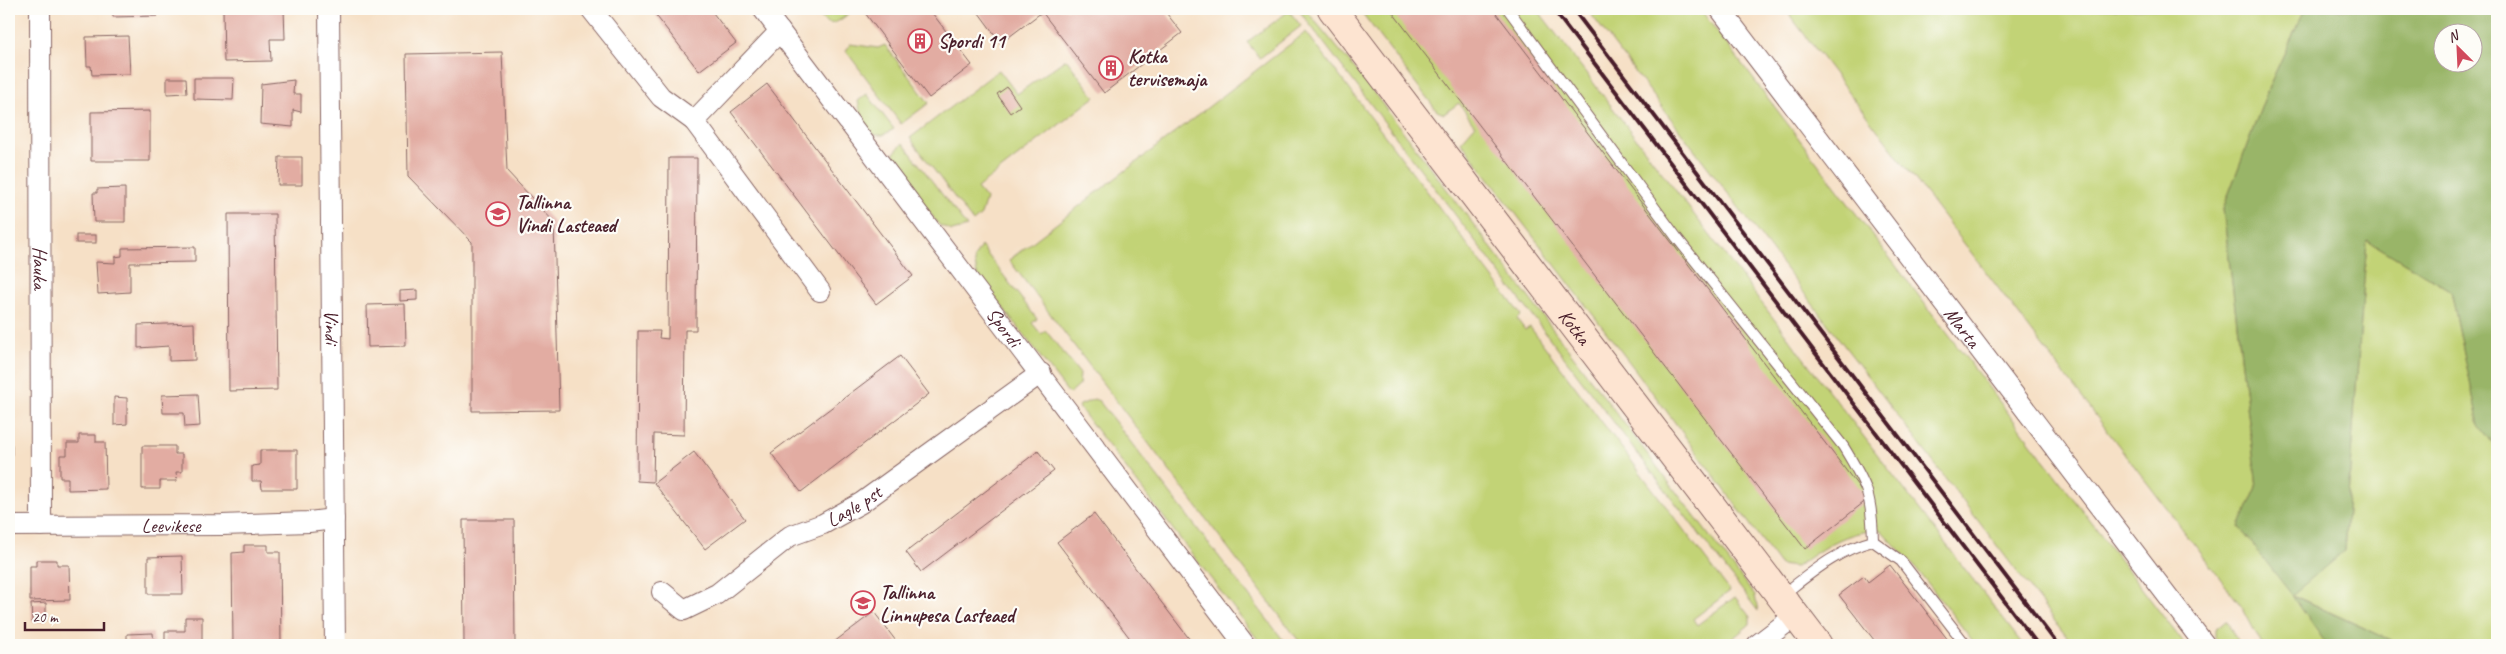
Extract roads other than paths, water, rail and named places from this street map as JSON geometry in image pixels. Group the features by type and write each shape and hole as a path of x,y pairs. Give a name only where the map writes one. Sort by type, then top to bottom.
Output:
{"street":[{"name":"Hauka","path":"40,9 40,526"},
{"name":"Vindi","path":"329,9 335,645"},
{"path":"591,9 661,97 694,120 820,291"},
{"name":"Spordi","path":"763,9 1041,373 1245,645"},
{"name":"Kotka","path":"1332,9 1818,645"},
{"name":"Marta","path":"1720,9 2205,645"},
{"path":"694,120 780,32"},
{"name":"Lagle pst","path":"662,592 684,610 717,594 790,536 823,524 860,503 1041,373"},
{"name":"Leevikese","path":"9,526 251,524 334,519"},
{"path":"1757,645 1788,606"}],"lane":[{"path":"1508,9 1677,238 1843,446 1864,481 1872,508 1873,541"},
{"path":"1788,606 1824,562 1856,545 1873,541 1901,561 1966,645"}],"railway":[{"path":"1553,9 2038,645"},
{"path":"1573,9 2058,645"}],"place":[{"name":"Spordi 11","path":"920,41"},
{"name":"Kotka tervisemaja","path":"1111,68"},
{"name":"Tallinna Vindi Lasteaed","path":"498,214"},
{"name":"Tallinna Linnupesa Lasteaed","path":"863,603"}]}
